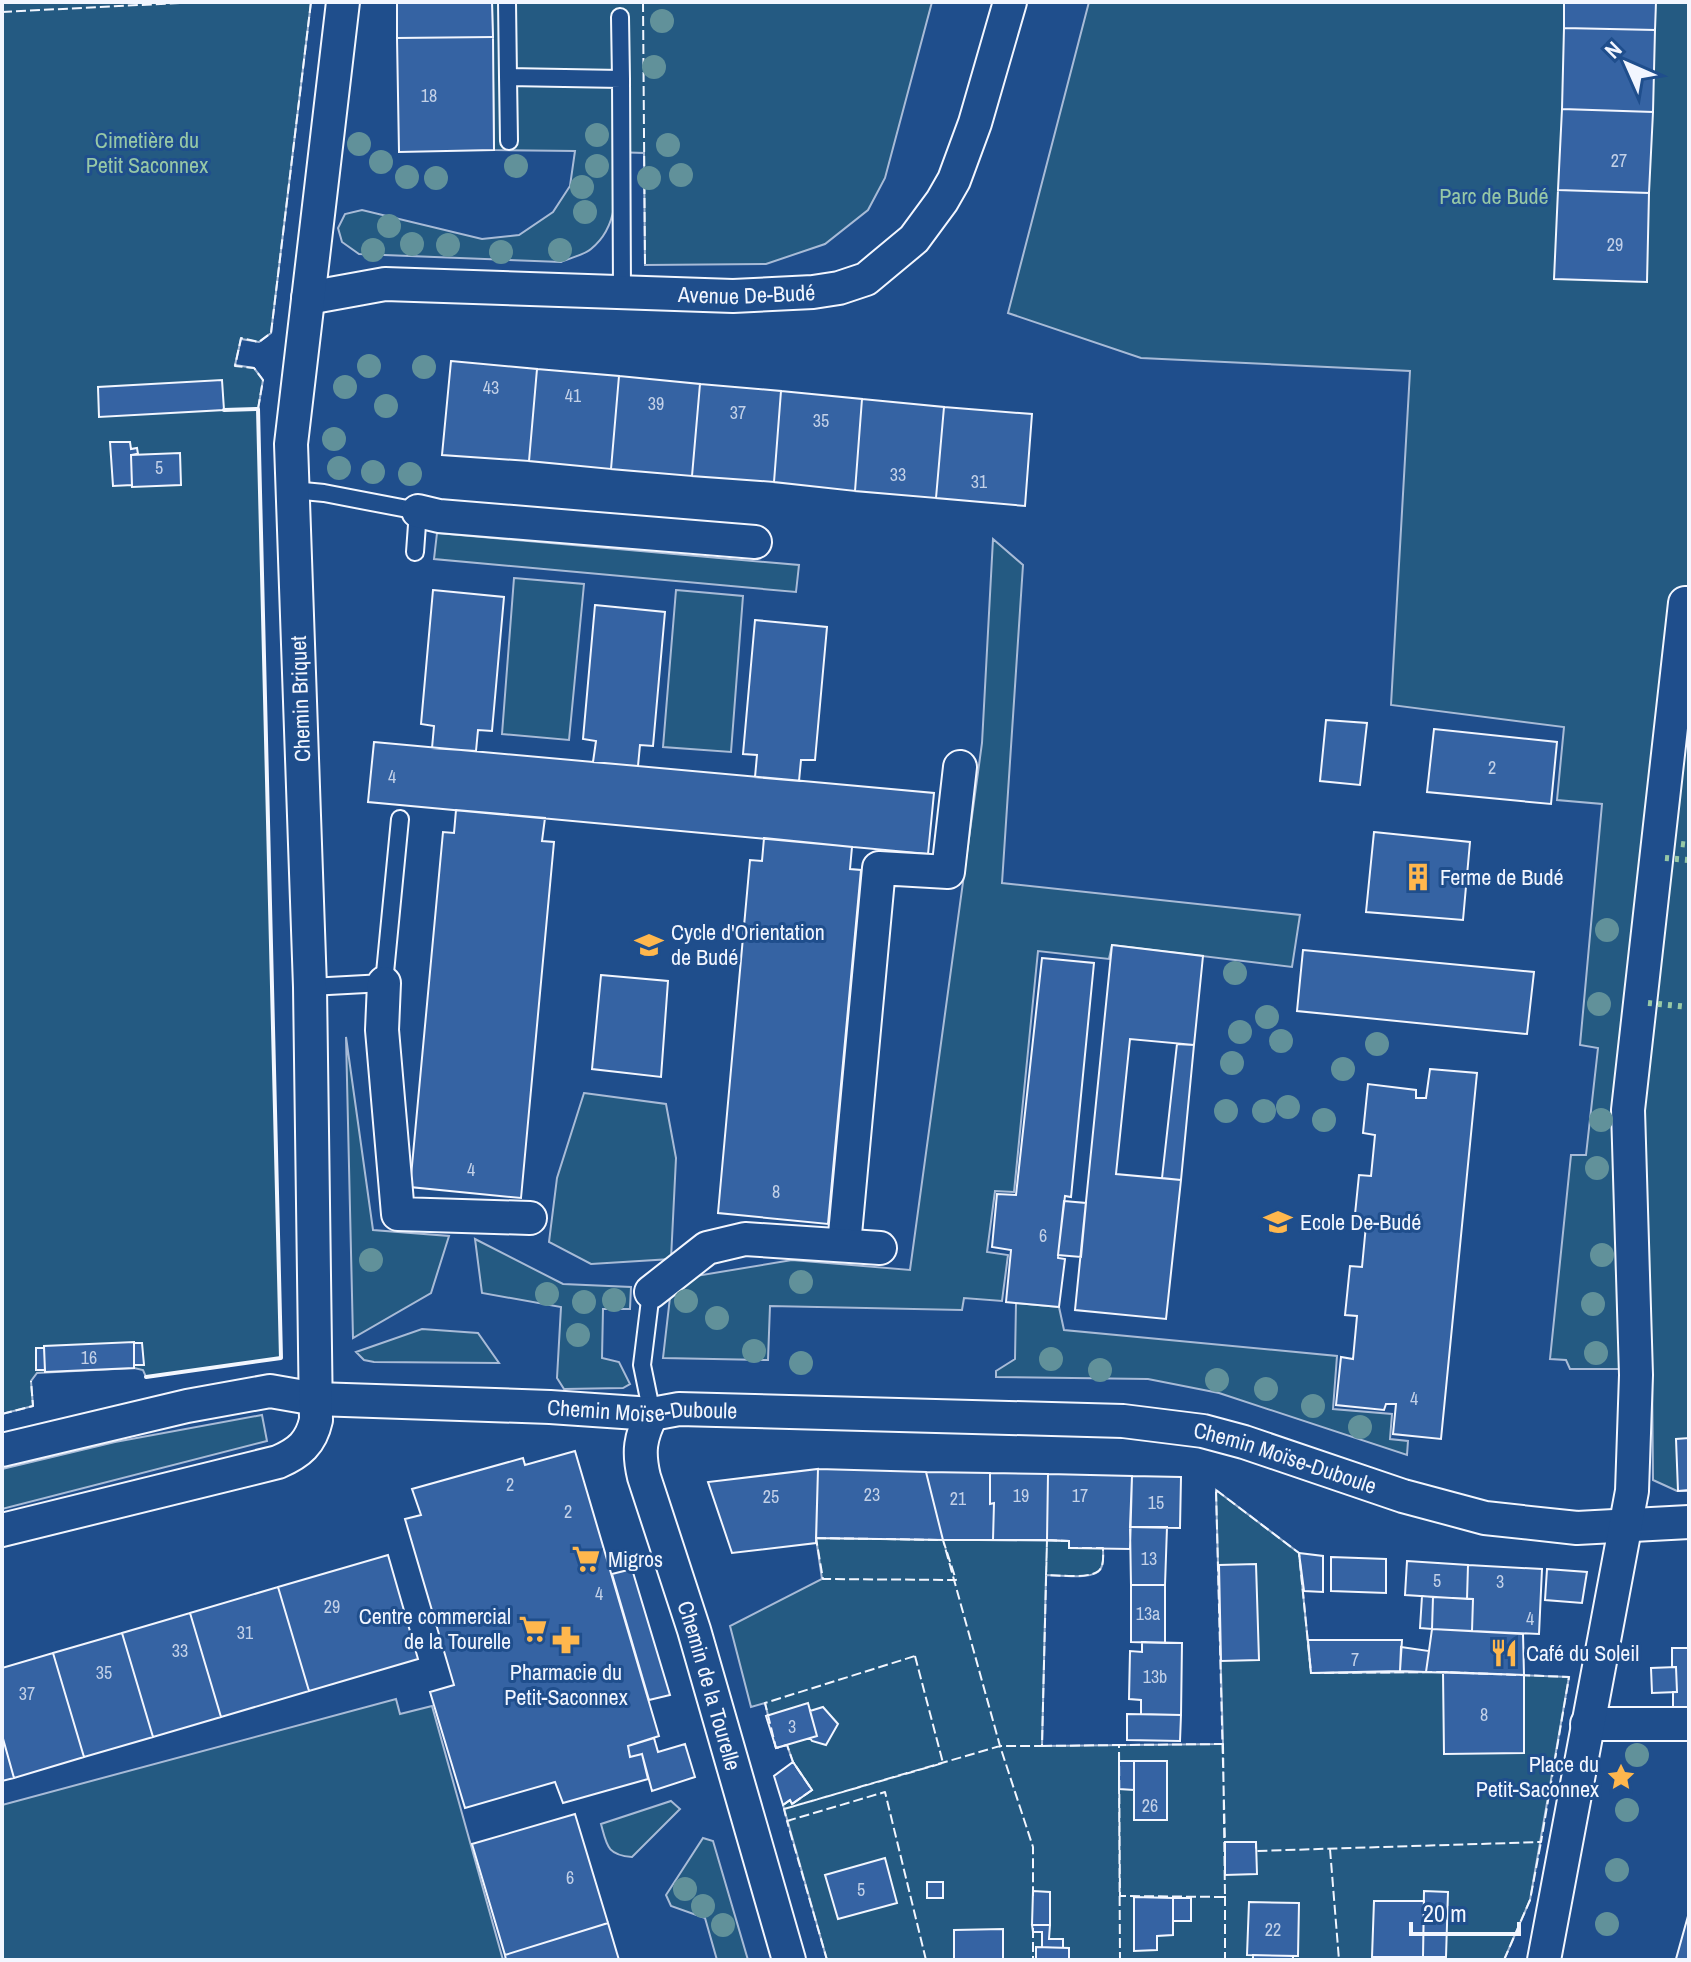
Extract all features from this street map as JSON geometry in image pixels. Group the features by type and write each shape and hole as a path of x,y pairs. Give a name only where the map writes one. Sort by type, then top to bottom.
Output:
{"street":[{"name":"Chemin Briquet","path":"316,1399 310,987 291,444 343,2"},
{"name":"Avenue De-Budé","path":"308,298 385,284 733,296 813,292 866,279 914,239 954,180 975,123 1010,2"},
{"path":"418,511 439,516 755,542"},
{"path":"1544,1960 1632,1491 1636,1375 1628,1110 1685,603"},
{"path":"844,1245 879,868 948,872 960,767"},
{"path":"384,983 382,1030 398,1214 530,1218"},
{"path":"651,1292 707,1248 745,1239 880,1248"},
{"name":"Chemin Moïse-Duboule","path":"2,1450 187,1406 270,1391 316,1399 550,1407 652,1414 679,1409 1123,1421 1203,1431 1403,1496 1485,1518 1577,1528 1689,1522"},
{"path":"2,1530 278,1462 296,1454 313,1436 316,1399"},
{"name":"Chemin de la Tourelle","path":"652,1414 642,1433 639,1453 644,1477 694,1630 789,1960"},
{"path":"1587,1724 1689,1724"}],"lane":[{"path":"507,2 509,141"},
{"path":"620,17 622,292"},
{"path":"508,77 621,79"},
{"path":"293,490 418,511 415,552"},
{"path":"310,987 384,983 400,819"},
{"path":"651,1292 642,1365 652,1414"}],"green space":[{"name":"Cimetière du Petit Saconnex","path":"2,2 311,2 271,333 259,342 241,339 235,365 254,368 263,380 258,409 281,1358 146,1377 143,1370 134,1368 37,1373 31,1381 33,1406 2,1414"},
{"path":"492,2 932,2 885,178 868,210 825,244 766,264 645,265 644,153 614,152 616,191 612,216 601,239 581,255 561,262 359,254 342,242 338,228 345,214 362,210 482,239 519,235 553,212 570,186 575,151 494,150"},
{"name":"Parc de Budé","path":"1089,2 1689,2 1689,1491 1677,1491 1653,1480 1652,1369 1570,1369 1566,1360 1550,1359 1571,1155 1586,1155 1598,1048 1580,1045 1602,804 1557,800 1564,727 1391,705 1410,371 1141,358 1008,313"},
{"path":"437,533 799,565 796,592 434,559"},
{"path":"993,539 1023,565 1002,883 1300,915 1292,967 1112,945 1109,959 1038,951 1014,1192 995,1191 987,1252 1008,1255 1002,1301 964,1298 962,1310 770,1306 768,1360 663,1358 672,1280 792,1260 910,1270 982,743"},
{"path":"514,578 584,584 569,740 502,734"},
{"path":"676,590 743,596 731,752 663,747"},
{"path":"346,1037 373,1230 449,1236 431,1293 353,1338"},
{"path":"584,1093 666,1104 676,1158 671,1259 591,1264 549,1242 557,1178"},
{"path":"475,1239 563,1284 631,1287 630,1309 603,1309 602,1358 619,1362 630,1384 623,1388 564,1389 557,1378 561,1307 482,1293"},
{"path":"1016,1303 1059,1307 1064,1330 1337,1356 1333,1409 1392,1414 1390,1439 1408,1441 1407,1455 1219,1393 1148,1379 996,1377 996,1371 1015,1359"},
{"path":"422,1329 478,1333 499,1363 374,1362 364,1360 356,1352"},
{"path":"262,1415 267,1441 2,1509 2,1469 115,1442"},
{"path":"1216,1490 1299,1553 1311,1673 1443,1672 1569,1677 1530,1900 1504,1960 827,1960 783,1805 812,1790 793,1762 787,1745 776,1748 765,1703 751,1707 730,1626 822,1579 816,1538 1069,1541 1069,1548 1103,1548 1103,1564 1092,1575 1046,1575 1042,1746 1223,1744"},
{"path":"396,1699 400,1714 432,1706 503,1960 2,1960 2,1805"},
{"path":"671,1801 680,1809 632,1857 617,1854 609,1848 601,1824"},
{"path":"703,1838 713,1841 748,1960 717,1960 705,1918 671,1906 666,1895"}],"building":[{"path":"397,2 492,2 493,37 397,38"},
{"path":"1564,2 1656,2 1655,30 1564,28"},
{"path":"1564,28 1655,30 1653,112 1562,109"},
{"path":"493,37 494,150 399,152 397,38"},
{"path":"1562,109 1653,112 1649,193 1558,190"},
{"path":"1558,190 1649,193 1647,282 1554,279"},
{"path":"451,361 537,369 529,461 442,455"},
{"path":"537,369 619,376 611,469 529,461"},
{"path":"619,376 700,384 692,476 611,469"},
{"path":"222,380 224,410 99,417 98,387"},
{"path":"700,384 781,391 774,482 692,476"},
{"path":"781,391 862,399 855,491 774,482"},
{"path":"862,399 944,407 936,498 855,491"},
{"path":"944,407 1032,414 1025,506 936,498"},
{"path":"110,442 130,442 131,449 137,448 138,454 131,455 132,485 113,486"},
{"path":"180,453 181,485 132,487 131,455"},
{"path":"433,590 504,597 492,731 478,730 476,751 432,748 434,726 421,724"},
{"path":"595,605 665,612 653,746 640,745 638,766 593,762 596,741 583,739"},
{"path":"755,620 827,627 815,760 801,760 799,781 755,777 757,755 743,754"},
{"path":"1326,720 1367,723 1360,785 1320,781"},
{"path":"1434,729 1557,742 1551,804 1427,792"},
{"path":"374,742 934,793 928,854 368,802"},
{"path":"456,810 545,818 542,841 554,842 521,1198 410,1187 443,832 454,833"},
{"name":"Ferme de Budé","path":"1374,832 1470,842 1463,920 1366,912"},
{"path":"764,838 852,847 850,869 861,870 828,1224 718,1213 750,860 762,861"},
{"path":"1112,945 1203,956 1194,1045 1130,1039 1116,1174 1181,1180 1166,1319 1075,1310"},
{"path":"1303,950 1534,972 1527,1034 1297,1011"},
{"path":"1042,958 1094,963 1071,1197 1065,1196 1058,1255 1058,1258 1065,1259 1059,1307 1006,1302 1011,1250 992,1247 997,1194 1016,1195"},
{"path":"601,975 668,981 661,1077 592,1069"},
{"path":"1177,1044 1194,1045 1181,1180 1162,1178"},
{"path":"1430,1069 1477,1073 1441,1439 1393,1434 1396,1404 1386,1404 1384,1410 1336,1405 1341,1357 1353,1359 1357,1316 1345,1315 1350,1266 1362,1267 1366,1225 1354,1224 1359,1175 1371,1176 1375,1135 1363,1133 1368,1084 1416,1090 1416,1098 1426,1098"},
{"path":"1064,1201 1086,1203 1081,1257 1058,1255"},
{"path":"134,1342 134,1368 45,1372 44,1346"},
{"path":"134,1343 142,1343 144,1365 134,1365"},
{"path":"36,1348 44,1348 45,1370 36,1370"},
{"path":"1689,1438 1689,1490 1678,1491 1676,1439"},
{"name":"Centre commercial de la Tourelle","path":"575,1451 659,1736 628,1746 630,1757 642,1754 648,1779 563,1803 555,1782 465,1808 430,1692 454,1685 405,1519 421,1515 412,1489 523,1458 525,1465"},
{"path":"818,1469 816,1543 732,1553 708,1482"},
{"path":"818,1469 926,1472 943,1540 816,1538"},
{"path":"926,1472 990,1473 990,1504 994,1503 993,1540 943,1540"},
{"path":"990,1473 1048,1474 1047,1540 993,1540 994,1503 990,1504"},
{"path":"1048,1474 1132,1476 1130,1549 1069,1548 1069,1541 1047,1540"},
{"path":"1132,1476 1181,1477 1180,1528 1130,1527"},
{"path":"1130,1527 1167,1527 1165,1585 1131,1585"},
{"path":"1299,1553 1323,1556 1323,1592 1304,1591"},
{"path":"388,1555 418,1659 309,1691 278,1587"},
{"path":"1331,1557 1386,1559 1386,1593 1331,1591"},
{"path":"1407,1561 1468,1565 1467,1599 1405,1595"},
{"path":"1256,1564 1259,1660 1221,1661 1219,1565"},
{"path":"1468,1565 1542,1569 1539,1634 1472,1631 1473,1599 1467,1599"},
{"path":"632,1569 670,1695 649,1700 612,1574"},
{"path":"1547,1569 1587,1572 1582,1603 1545,1600"},
{"path":"1131,1585 1165,1585 1165,1643 1131,1642"},
{"path":"278,1587 309,1691 221,1717 190,1613"},
{"path":"1422,1596 1433,1597 1432,1629 1420,1628"},
{"path":"1433,1597 1473,1599 1472,1631 1432,1629"},
{"path":"190,1613 221,1717 153,1737 122,1633"},
{"path":"1432,1629 1523,1634 1524,1675 1426,1672"},
{"path":"122,1633 153,1737 84,1757 53,1653"},
{"path":"1308,1640 1402,1640 1400,1671 1311,1673"},
{"path":"1142,1642 1182,1643 1181,1715 1141,1714 1141,1700 1129,1699 1130,1651 1142,1652"},
{"path":"1401,1647 1429,1651 1426,1672 1400,1671"},
{"path":"1672,1648 1689,1648 1689,1711 1673,1712 1673,1692 1677,1692"},
{"path":"53,1653 84,1757 14,1778 2,1735 2,1668"},
{"path":"1676,1667 1677,1692 1652,1693 1651,1668"},
{"path":"1443,1672 1524,1675 1524,1753 1444,1754"},
{"path":"808,1703 817,1736 776,1748 766,1716"},
{"path":"823,1707 838,1724 826,1745 810,1738 817,1736 810,1711"},
{"path":"1127,1714 1181,1715 1180,1741 1127,1740"},
{"path":"2,1735 14,1778 2,1781"},
{"path":"654,1738 658,1752 685,1744 695,1777 652,1791 642,1754 630,1757 628,1746"},
{"path":"1119,1761 1134,1761 1134,1790 1119,1789"},
{"path":"1134,1761 1167,1761 1167,1820 1134,1820"},
{"path":"793,1762 812,1790 792,1804 790,1800 783,1805 774,1776"},
{"path":"575,1814 608,1923 505,1955 472,1844"},
{"path":"1225,1842 1256,1842 1257,1874 1225,1875"},
{"path":"885,1858 897,1903 838,1919 825,1875"},
{"path":"927,1882 943,1882 943,1898 927,1898"},
{"path":"1033,1891 1050,1892 1050,1925 1032,1925"},
{"path":"1424,1891 1448,1892 1446,1957 1423,1957"},
{"path":"1134,1897 1173,1898 1173,1935 1157,1936 1157,1950 1134,1951"},
{"path":"1173,1898 1191,1898 1191,1921 1173,1921"},
{"path":"1374,1901 1424,1901 1423,1957 1372,1957"},
{"path":"1249,1902 1299,1903 1298,1956 1247,1955"},
{"path":"1688,1916 1689,1960 1676,1960 1676,1959"},
{"path":"608,1923 619,1960 506,1960 505,1955"},
{"path":"1032,1925 1050,1925 1049,1939 1063,1939 1063,1948 1042,1947 1042,1932 1033,1932"},
{"path":"1003,1929 1003,1960 954,1960 954,1930"},
{"path":"1036,1947 1069,1948 1069,1960 1036,1960"},
{"path":"1253,1955 1293,1956 1293,1960 1253,1960"}],"hedge":[{"path":"1681,844 1689,845"},
{"path":"1665,858 1689,860"},
{"path":"1648,1003 1689,1007"}],"fence":[{"path":"2,12 199,2"},
{"path":"258,409 263,380 254,368 235,366 241,338 259,342 271,333 311,2"},
{"path":"643,2 645,265"},
{"path":"2,1414 33,1406 31,1381"},
{"path":"1216,1490 1299,1553 1311,1673 1443,1672 1569,1677 1541,1842 1256,1851 1256,1842 1225,1842 1216,1490"},
{"path":"816,1538 943,1540 956,1580 823,1579 816,1538"},
{"path":"943,1540 1047,1540 1042,1746 1000,1746 943,1540"},
{"path":"1047,1540 1069,1541 1069,1548 1103,1548 1101,1568 1098,1572 1085,1575 1046,1575 1047,1540"},
{"path":"915,1656 943,1763 784,1809 783,1805 790,1800 792,1804 812,1790 793,1762 787,1745 776,1748 765,1703 915,1656"},
{"path":"1223,1744 1225,1897 1120,1896 1119,1745 1223,1744"},
{"path":"1042,1746 1119,1745 1119,1764"},
{"path":"926,1960 885,1792 787,1821 784,1809 1000,1746 1033,1847 1033,1896"},
{"path":"1119,1784 1120,1960"},
{"path":"791,1820 787,1821 827,1960"},
{"path":"1504,1960 1530,1900 1541,1842 1538,1842"},
{"path":"1330,1849 1339,1960"},
{"path":"1225,1896 1225,1960"},
{"path":"1033,1928 1033,1960"}],"wall":[{"path":"146,1377 281,1358 258,409 224,410"}],"place":[{"name":"Ferme de Budé","path":"1418,877"},
{"name":"Cycle d'Orientation de Budé","path":"649,945"},
{"name":"Ecole De-Budé","path":"1278,1222"},
{"name":"Migros","path":"586,1559"},
{"name":"Centre commercial de la Tourelle","path":"533,1629"},
{"name":"Pharmacie du Petit-Saconnex","path":"566,1640"},
{"name":"Café du Soleil","path":"1504,1653"},
{"name":"Place du Petit-Saconnex","path":"1621,1777"}]}
